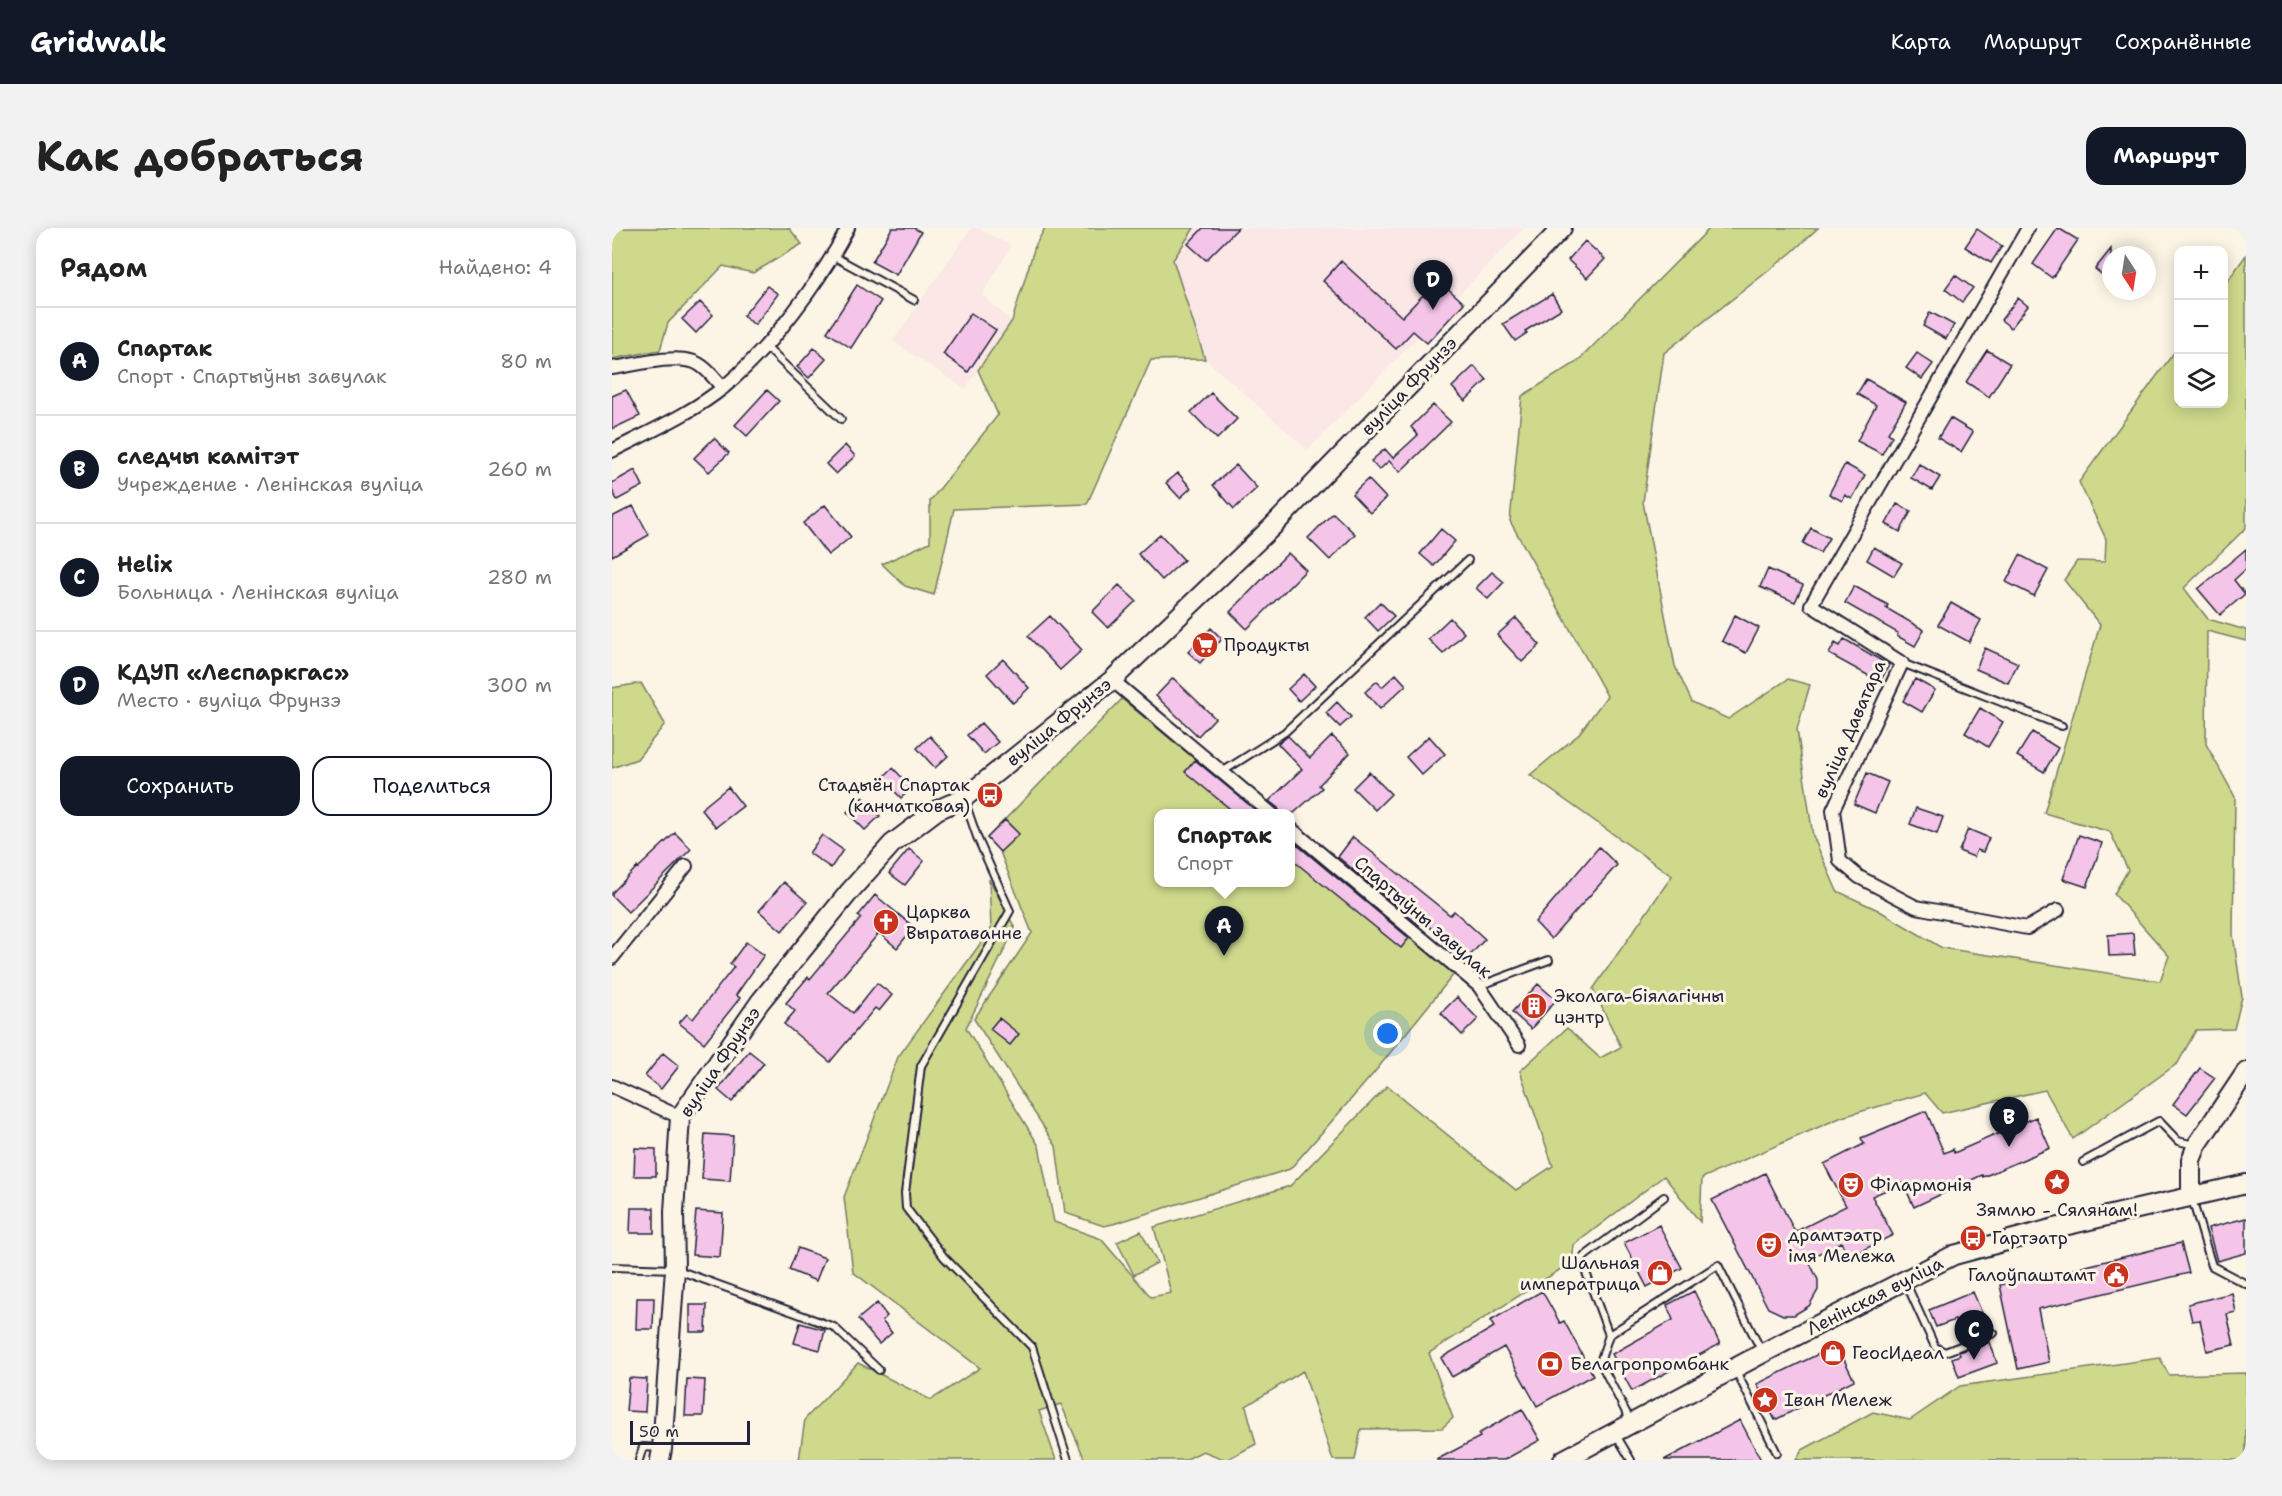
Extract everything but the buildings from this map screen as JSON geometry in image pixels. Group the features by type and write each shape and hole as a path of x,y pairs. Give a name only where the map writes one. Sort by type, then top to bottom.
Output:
{"street":[{"path":"612,451 723,388 766,347 833,256 848,228"},
{"name":"вуліца Фрунзэ","path":"661,1454 675,1269 674,1212 680,1117 760,1002 850,891 892,844 938,810 964,798 1112,681 1272,527 1562,228"},
{"name":"вуліца Даватара","path":"2028,228 1811,605 1902,663 1833,810 1839,861 1859,877 1916,907 2027,928 2058,910"},
{"path":"612,369 672,359 692,361 705,369 723,388"},
{"path":"1112,681 1267,809"},
{"name":"Спартыўны завулак","path":"1295,832 1479,986 1520,1045"},
{"path":"612,958 686,866"},
{"path":"2191,1196 2191,1160 2197,1145 2246,1072"},
{"path":"612,1086 680,1117"},
{"name":"Ленінская вуліца","path":"1563,1460 1762,1353 1954,1256 2055,1228 2246,1185"}],"lane":[{"path":"833,256 914,300"},
{"path":"766,347 841,419"},
{"path":"1222,772 1285,732 1468,560"},
{"path":"1902,663 2062,726"},
{"path":"964,798 977,837 1010,911 921,1066 905,1193 906,1208 944,1257 1032,1347 1068,1460"},
{"path":"1479,986 1549,960"},
{"path":"2084,1162 2159,1121 2178,1141 2197,1145"},
{"path":"2191,1196 2212,1266 2246,1284"},
{"path":"1631,1422 1600,1362 1609,1335 1581,1259 1664,1197"},
{"path":"1609,1335 1719,1265 1762,1353"},
{"path":"612,1267 675,1269 834,1327 879,1370"},
{"path":"1905,1280 1935,1347 1945,1352 1994,1333"},
{"path":"1734,1368 1776,1453"},
{"path":"1615,1432 1631,1460"},
{"path":"639,1460 643,1447 661,1454"}],"shaded area":[{"path":"971,228 978,228 1011,246 982,295 1012,321 965,389 893,341"},
{"path":"1194,228 1524,228 1308,450 1205,359 1173,260"}],"green space":[{"path":"612,228 789,228 802,244 753,273 723,266 668,323 660,350 612,359"},
{"path":"1045,228 1194,228 1173,260 1205,359 1151,360 1087,504 954,509 934,595 905,586 882,564 930,542 930,501 998,415 978,370 1012,321 1035,246"},
{"path":"1710,228 1818,228 1791,253 1664,353 1643,502 1675,666 1692,702 1728,719 1788,679 1810,685 1797,729 1813,836 1837,891 1878,910 1942,948 2160,981 2169,956 2114,894 2128,870 2110,832 2044,813 2100,625 2064,580 2077,561 2105,562 2106,539 2079,482 2174,352 2174,408 2228,408 2228,280 2246,255 2246,528 2184,588 2208,619 2246,630 2246,641 2207,631 2206,744 2235,797 2233,934 2242,997 2234,1029 2196,1030 2178,1063 2073,1139 2045,1090 1942,1113 1925,1093 1842,1117 1702,1178 1700,1222 1664,1176 1574,1245 1572,1262 1429,1353 1453,1418 1442,1428 1361,1429 1355,1460 1333,1460 1303,1371 1246,1406 1256,1444 1226,1460 1203,1451 1185,1460 1085,1460 1061,1404 1039,1411 1056,1460 799,1460 805,1419 858,1363 931,1400 980,1368 853,1272 844,1197 898,1057 991,929 989,879 1015,928 966,1028 1039,1146 1054,1222 1101,1239 1151,1297 1171,1293 1154,1227 1290,1186 1387,1086 1516,1190 1553,1166 1520,1071 1567,1028 1600,1058 1621,1047 1593,989 1672,876 1530,775 1578,735 1607,696 1510,521 1522,396 1577,362"},
{"path":"641,683 665,724 637,759 612,768 612,688"},
{"path":"1122,699 1255,809 1154,809 1154,887 1295,887 1295,842 1454,974 1373,1074 1290,1169 1104,1226 1065,1213 1056,1146 974,1019 1032,933 1000,852 987,838"},
{"path":"1141,1231 1157,1263 1134,1275 1117,1242"},
{"path":"2160,1358 2169,1375 2246,1373 2246,1460 1796,1460 1802,1450 1873,1412 1910,1420 1960,1386"}],"place":[{"name":"КДУП «Леспаркгас»","path":"1433,310"},
{"name":"Продукты","path":"1205,645"},
{"name":"Стадыён Спартак (канчатковая)","path":"990,795"},
{"name":"Царква Выратаванне","path":"886,922"},
{"name":"Спартак","path":"1224,956"},
{"name":"Эколага-біялагічны цэнтр","path":"1534,1006"},
{"name":"следчы камітэт","path":"2009,1147"},
{"name":"Зямлю - Сялянам!","path":"2057,1182"},
{"name":"Філармонія","path":"1851,1185"},
{"name":"Гартэатр","path":"1973,1238"},
{"name":"драмтэатр імя Мележа","path":"1769,1245"},
{"name":"Шальная императрица","path":"1660,1273"},
{"name":"Галоўпаштамт","path":"2116,1275"},
{"name":"ГеосИдеал","path":"1833,1353"},
{"name":"Helix","path":"1974,1360"},
{"name":"Белагропромбанк","path":"1550,1364"},
{"name":"Іван Мележ","path":"1765,1400"}]}
